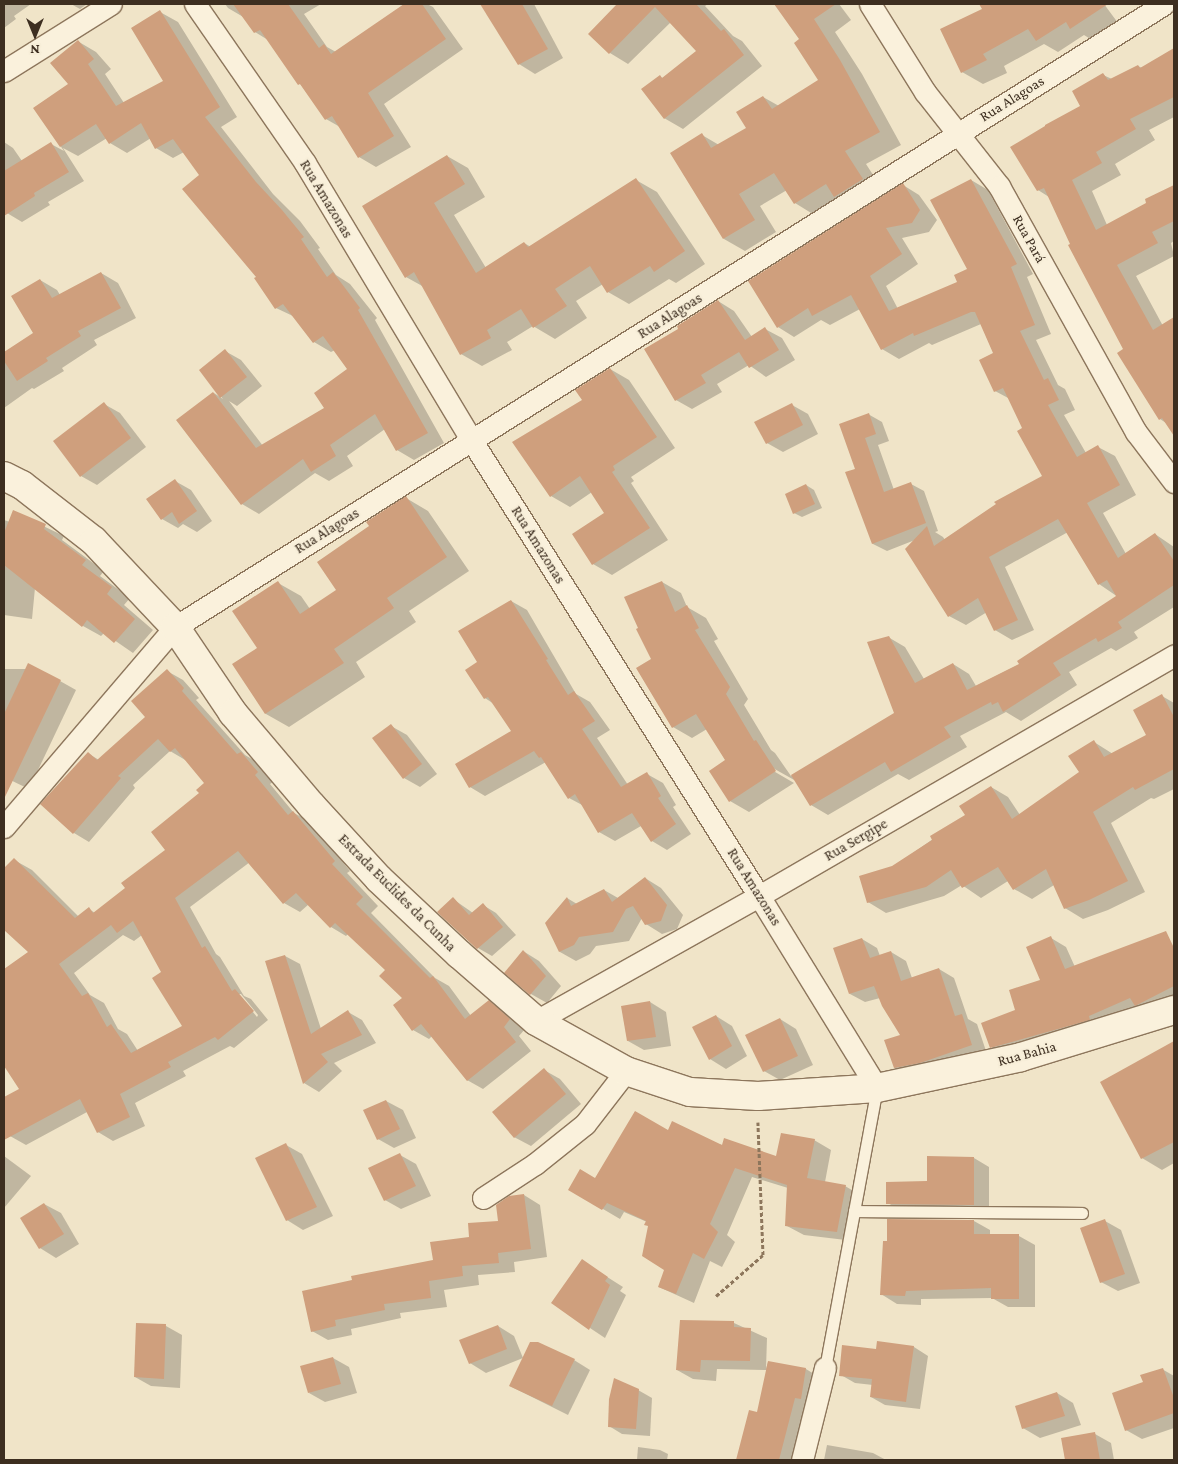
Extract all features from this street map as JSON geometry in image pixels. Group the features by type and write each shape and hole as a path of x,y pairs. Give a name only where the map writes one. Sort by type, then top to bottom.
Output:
{"street":[{"path":"4,71 111,4"},
{"name":"Rua Amazonas","path":"195,4 305,164 472,441 759,896 877,1088"},
{"name":"Rua Pará","path":"870,4 925,92 999,186 1136,432 1174,482"},
{"name":"Rua Alagoas","path":"4,827 175,627 1164,4"},
{"name":"Estrada Euclides da Cunha","path":"4,476 22,485 94,541 175,627 234,713 311,805 360,859 459,954 536,1021 626,1071 690,1092 758,1096 877,1088"},
{"name":"Rua Sergipe","path":"536,1021 759,896 1174,655"},
{"name":"Rua Bahia","path":"877,1088 1021,1057 1174,1010"},
{"path":"483,1198 535,1164 585,1124 626,1071"},
{"path":"802,1460 825,1368"}],"lane":[{"path":"825,1368 877,1088"},
{"path":"854,1211 1082,1213"}],"path":[{"path":"716,1296 763,1255 758,1096"}],"building":[{"path":"233,4 288,4 319,48 324,44 331,54 404,4 422,4 446,39 368,93 394,136 358,158 332,116 325,120 260,30 254,33"},
{"path":"480,4 522,4 548,49 518,65"},
{"path":"617,4 696,4 721,31 724,29 744,55 664,119 641,89 660,75 662,78 696,51 655,7 609,54 588,34"},
{"path":"774,4 836,4 814,19 840,60 880,132 845,151 863,179 834,197 826,184 794,204 774,173 739,194 755,220 723,239 670,153 702,133 711,148 746,128 736,112 763,96 772,109 818,80 794,43 799,39"},
{"path":"979,4 1108,4 1070,29 1066,22 1036,41 1028,29 983,54 987,60 961,73 940,29 982,9"},
{"path":"160,10 220,107 205,117 256,182 304,237 301,239 327,277 333,272 360,308 358,310 428,433 396,451 375,414 330,445 336,456 311,472 303,459 241,505 176,420 213,392 256,448 324,408 314,393 347,369 323,336 313,343 283,304 275,309 254,278 256,277 182,189 199,175 173,139 155,149 141,123 109,144 96,124 60,147 33,108 68,84 50,63 78,40 94,59 88,64 116,106 163,81 131,28"},
{"path":"1174,48 1174,97 1130,119 1136,129 1096,152 1102,163 1072,180 1096,230 1146,203 1145,199 1174,185 1174,221 1152,232 1158,243 1117,265 1153,330 1174,317 1174,436 1162,418 1159,420 1117,353 1123,349 1068,245 1070,244 1044,188 1037,191 1010,147 1080,106 1072,91 1103,73 1108,80 1138,65 1140,68"},
{"path":"51,142 69,172 34,193 35,196 4,216 4,171"},
{"path":"447,155 465,184 434,203 476,273 524,242 528,247 636,178 685,251 654,272 650,266 607,293 590,266 555,289 567,306 533,328 521,309 487,330 491,338 460,355 414,272 405,278 362,206"},
{"path":"971,179 1017,264 1011,267 1035,325 1020,331 1044,380 1048,378 1059,400 1048,405 1077,457 1098,445 1120,485 1087,503 1118,558 1155,533 1174,561 1174,585 1118,622 1122,628 1098,642 1096,638 1053,663 1061,675 1003,712 998,702 992,705 991,702 944,727 951,737 891,772 885,762 810,806 791,775 894,713 867,642 889,636 915,683 953,663 967,690 1019,664 1017,661 1116,596 1107,580 1098,585 1058,519 989,557 1018,620 994,631 978,598 948,617 905,549 927,526 934,546 996,504 994,502 1042,476 1017,431 1022,428 1003,388 994,392 979,360 993,353 975,312 914,336 913,333 881,350 851,295 812,316 808,308 777,328 748,281 903,183 920,210 912,223 886,228 902,254 870,276 889,311 957,282 954,275 967,269 930,200"},
{"path":"101,272 121,308 78,331 81,336 46,358 48,361 17,381 4,361 4,352 33,333 11,296 40,279 52,298"},
{"path":"718,300 745,340 765,327 779,350 749,368 739,352 701,375 706,383 675,401 644,349 678,329 677,326"},
{"path":"225,349 247,377 220,398 199,370"},
{"path":"610,368 657,437 613,466 615,470 612,472 650,528 592,565 572,534 604,513 580,476 550,497 512,442 582,400 575,390"},
{"path":"104,402 131,438 80,477 53,441"},
{"path":"792,403 803,425 766,444 754,422"},
{"path":"869,413 876,434 865,438 884,492 911,482 926,523 872,544 845,472 855,469 839,424"},
{"path":"175,479 197,511 179,524 172,512 161,520 146,499"},
{"path":"806,484 815,504 793,514 785,494"},
{"path":"406,496 447,557 387,598 394,608 334,649 344,663 265,714 232,664 257,648 232,611 278,581 300,614 336,590 317,562 369,526 366,522"},
{"path":"13,510 46,524 44,529 86,560 82,565 112,587 107,594 135,619 114,643 87,620 82,627 4,565 4,533"},
{"path":"662,581 675,612 687,605 699,628 695,630 730,687 726,694 754,741 756,740 776,771 729,802 709,771 725,760 696,714 672,728 636,668 651,659 636,629 638,628 624,597"},
{"path":"511,600 568,695 574,691 595,721 582,729 621,787 647,772 661,796 658,798 676,824 651,842 632,813 598,833 575,794 568,799 541,757 539,758 534,751 469,788 455,764 511,731 488,697 484,699 465,670 477,662 458,631"},
{"path":"28,663 61,680 4,799 4,714"},
{"path":"167,669 184,688 182,691 237,754 241,752 258,772 255,775 288,815 293,811 335,861 332,864 363,897 356,904 430,978 433,976 465,1019 489,1000 510,1019 504,1027 516,1042 467,1081 421,1024 412,1031 393,1005 402,998 379,976 385,970 335,923 330,928 296,893 283,904 238,851 175,898 202,948 205,946 232,991 235,989 254,1011 218,1040 215,1037 168,1062 171,1067 120,1094 130,1117 97,1133 80,1099 4,1140 4,1097 19,1089 4,1066 4,969 28,952 4,930 4,868 14,858 75,918 89,907 93,913 125,888 121,883 165,850 151,832 199,793 196,790 204,783 175,748 170,752 158,739 118,776 121,778 73,834 40,804 88,752 97,760 145,717 131,701","holes":["133,921 161,972 152,978 182,1026 131,1053 111,1024 107,1027 88,993 82,996 59,964 111,925 117,933"]},
{"path":"1162,694 1174,717 1174,769 1135,790 1133,787 1093,812 1128,881 1089,900 1064,909 1046,869 1013,890 998,867 962,888 951,870 926,887 867,903 859,876 892,866 932,840 930,836 965,815 959,806 991,786 1012,819 1079,772 1068,756 1094,740 1104,757 1146,735 1133,710"},
{"path":"391,724 422,764 403,779 372,738"},
{"path":"645,877 667,905 661,921 645,925 633,906 626,909 613,932 579,937 574,945 559,952 545,923 567,897 571,906 604,889 612,902"},
{"path":"453,897 469,915 483,903 503,927 477,949 437,912"},
{"path":"1166,931 1174,948 1174,986 1135,1006 1130,998 1089,1016 1090,1020 990,1048 981,1023 1015,1010 1009,990 1040,980 1026,947 1051,936 1065,969"},
{"path":"862,938 870,958 891,951 901,981 939,968 955,1016 962,1014 972,1045 920,1063 894,1068 884,1040 900,1035 882,1006 874,986 849,994 833,948"},
{"path":"523,950 546,976 530,995 504,973"},
{"path":"285,955 311,1034 348,1010 362,1035 321,1054 328,1062 303,1084 265,961"},
{"path":"650,1001 656,1037 627,1041 621,1006"},
{"path":"716,1015 732,1046 709,1060 692,1027"},
{"path":"780,1018 798,1056 763,1072 745,1035"},
{"path":"1174,1041 1174,1142 1141,1159 1100,1082"},
{"path":"544,1068 566,1094 514,1138 492,1112"},
{"path":"386,1100 400,1129 377,1140 363,1110"},
{"path":"635,1111 668,1130 672,1121 722,1145 724,1138 776,1156 781,1133 815,1139 807,1178 846,1185 837,1232 785,1226 787,1185 735,1168 710,1224 718,1232 704,1259 693,1253 676,1294 658,1287 664,1270 642,1256 648,1226 644,1225 646,1221 607,1203 602,1210 568,1190 580,1169 595,1178"},
{"path":"286,1143 317,1207 286,1221 255,1158"},
{"path":"400,1153 416,1186 384,1201 368,1168"},
{"path":"927,1156 974,1157 974,1205 886,1204 886,1182 927,1181"},
{"path":"524,1194 531,1249 498,1253 499,1263 462,1266 463,1276 429,1281 431,1298 384,1304 385,1310 335,1320 336,1326 311,1332 302,1291 352,1280 351,1276 433,1260 430,1242 469,1237 468,1223 498,1221 496,1205 509,1196"},
{"path":"44,1203 64,1234 39,1249 20,1218"},
{"path":"887,1219 974,1220 974,1234 1019,1234 1019,1299 991,1299 991,1288 906,1291 905,1296 880,1295 883,1241 887,1241"},
{"path":"1105,1219 1125,1274 1100,1283 1080,1228"},
{"path":"582,1259 608,1277 605,1281 610,1285 589,1330 551,1303"},
{"path":"680,1320 734,1321 734,1327 751,1328 750,1361 701,1360 700,1372 676,1370"},
{"path":"136,1323 166,1324 164,1379 134,1377"},
{"path":"498,1325 507,1349 469,1364 459,1340"},
{"path":"877,1341 914,1346 906,1402 870,1397 872,1379 839,1376 842,1345 876,1349"},
{"path":"530,1342 538,1342 575,1359 552,1406 509,1386"},
{"path":"333,1357 341,1384 308,1393 300,1366"},
{"path":"768,1361 806,1368 801,1399 795,1398 779,1460 736,1460 749,1410 757,1412"},
{"path":"1163,1368 1174,1398 1174,1413 1125,1431 1112,1393 1143,1382 1140,1375"},
{"path":"614,1378 639,1389 636,1429 608,1427 609,1399"},
{"path":"1057,1392 1065,1416 1022,1429 1015,1406"},
{"path":"1095,1432 1100,1460 1065,1460 1061,1438"}]}
